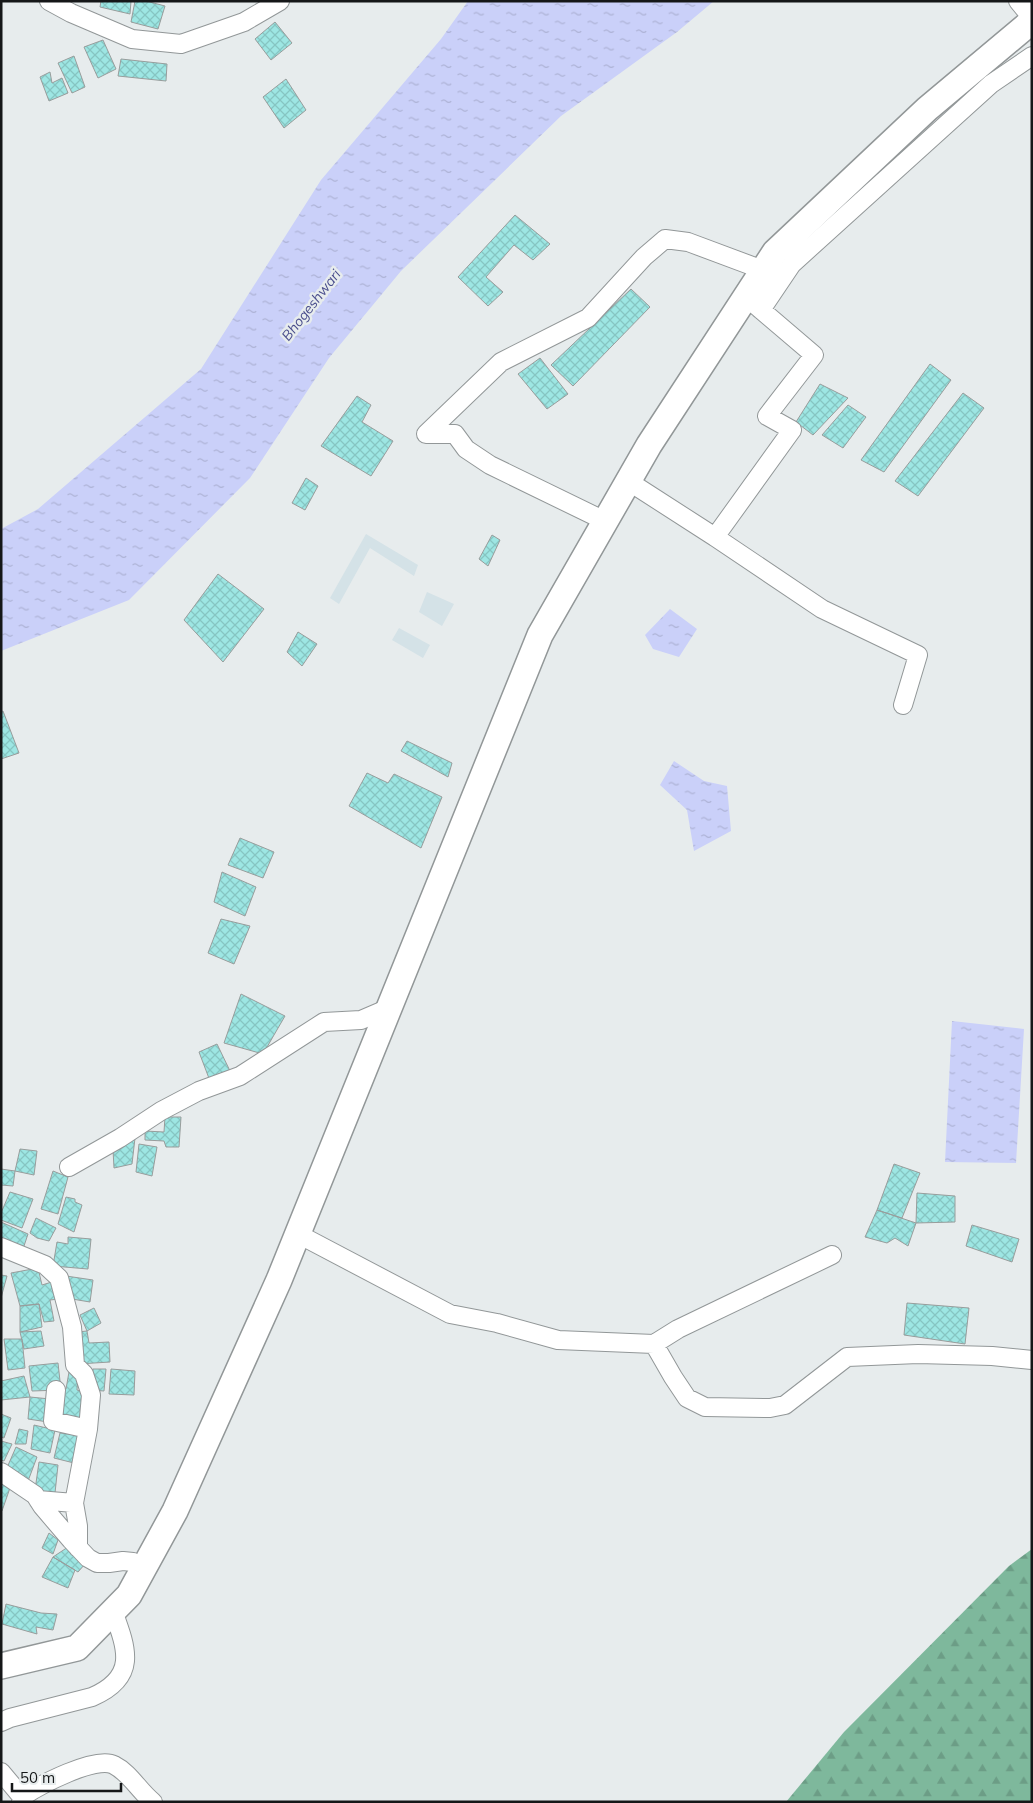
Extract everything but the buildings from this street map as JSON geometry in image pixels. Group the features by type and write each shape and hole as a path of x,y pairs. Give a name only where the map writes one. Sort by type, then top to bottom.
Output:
{"highway":[{"path":"4,1661 77,1648 129,1595 175,1511 279,1280 540,635 649,445 753,304 763,270 775,252 927,109 1032,20"}],"street":[{"path":"49,1 71,14 132,39 182,44 244,22 280,1"},
{"path":"1018,1 1032,20"},
{"path":"715,537 792,430 767,416 814,354 753,304 792,264 991,84 1032,56"},
{"path":"605,522 490,465 466,450 455,434 426,434 501,362 588,318 644,257 666,239 688,242 763,270"},
{"path":"628,481 822,609 918,655 903,705"},
{"path":"69,1167 120,1138 161,1111 199,1091 240,1076 324,1022 361,1020 389,1008"},
{"path":"298,1234 450,1314 497,1322 558,1340 654,1344 678,1329 832,1256"},
{"path":"1,1247 44,1265 59,1278 72,1327 75,1365 84,1374 91,1395 88,1429 74,1503 78,1526 78,1548"},
{"path":"654,1344 672,1377 687,1398 706,1408 770,1408 785,1405 847,1357 918,1354 992,1356 1032,1360"},
{"path":"56,1390 53,1420 88,1429"},
{"path":"1,1472 36,1495 47,1513 88,1558 97,1563 133,1562 144,1568"},
{"path":"38,1500 74,1503"},
{"path":"1,1722 92,1697 112,1685 124,1667 126,1654 124,1641 113,1611"},
{"path":"1,1772 22,1799 35,1788 94,1763 113,1764 126,1774 153,1802"}],"shaded area":[{"path":"366,534 418,565 414,576 370,548 339,604 330,598"},
{"path":"427,592 454,604 442,626 419,612"},
{"path":"399,628 430,645 423,658 392,640"}],"green space":[{"path":"1032,1549 1032,1802 786,1802 844,1732 1009,1566"}],"water":[{"name":"Bhogeshwari","path":"468,1 714,1 677,32 561,116 401,271 329,358 250,478 129,600 1,651 1,529 38,509 201,369 321,180 441,39"},
{"path":"670,609 697,629 679,657 653,649 645,635"},
{"path":"674,761 704,781 727,786 731,831 694,851 687,810 660,785"},
{"path":"952,1021 1024,1029 1016,1163 945,1162"}]}
